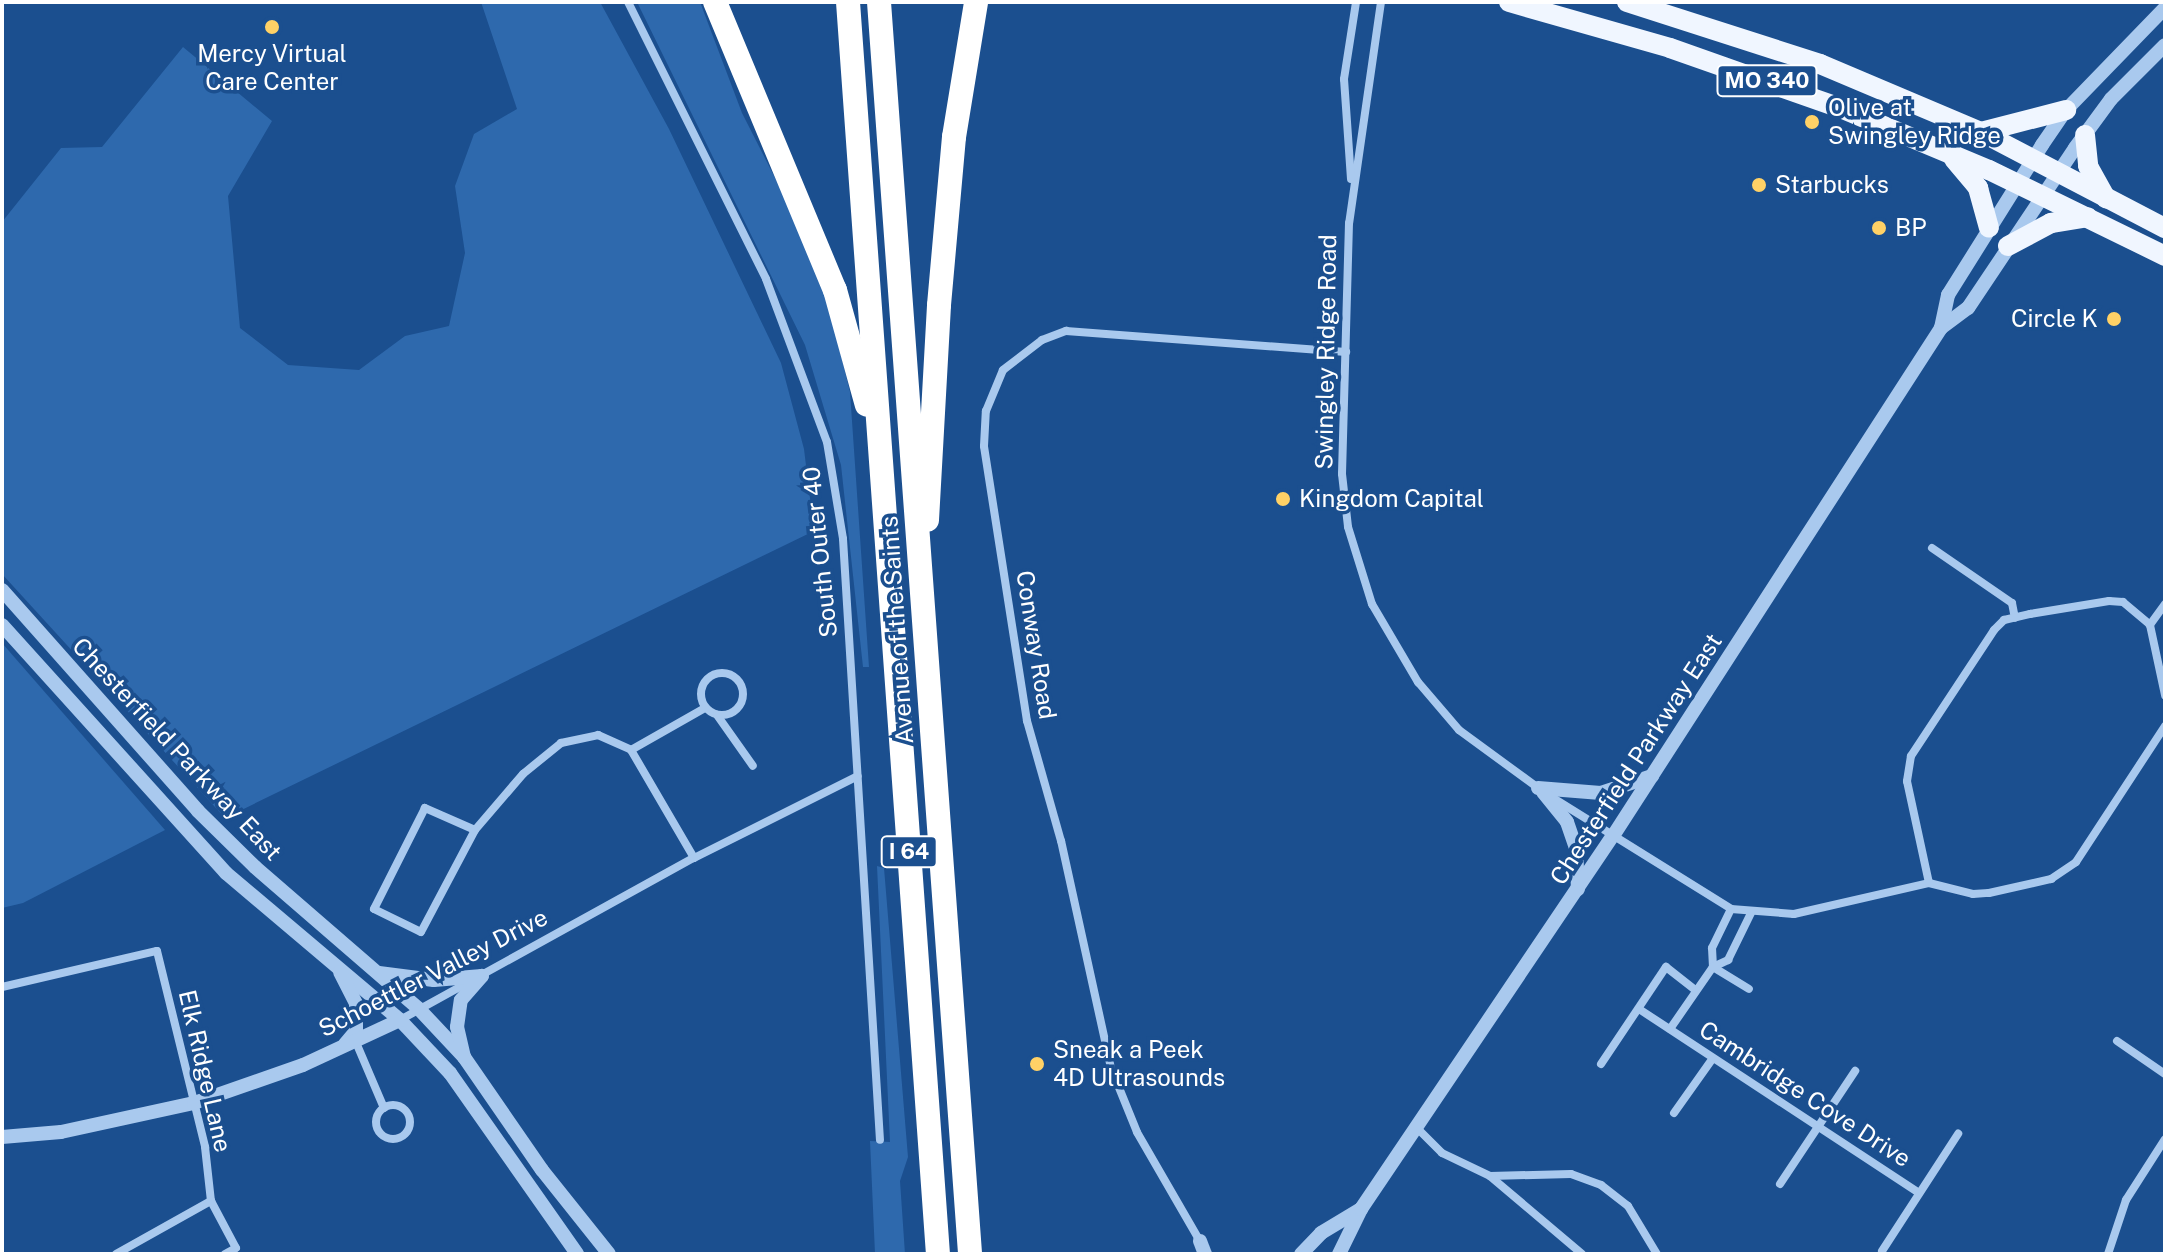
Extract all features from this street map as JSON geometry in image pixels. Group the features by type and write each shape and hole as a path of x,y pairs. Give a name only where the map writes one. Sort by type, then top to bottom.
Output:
{"highway":[{"path":"715,2 835,290 880,449"},
{"name":"Avenue of the Saints","path":"848,2 938,1254"},
{"name":"Avenue of the Saints","path":"879,2 970,1254"},
{"path":"921,570 932,483 939,305 954,137 976,2"}],"main road":[{"name":"MO 340","path":"1509,2 1745,72 1946,150 2165,256"},
{"name":"MO 340","path":"1627,2 1820,64 1981,132 2165,228"},
{"path":"1981,132 2066,110"},
{"path":"2085,135 2088,166 2106,198"},
{"path":"1946,150 1978,188 1989,228"},
{"path":"2008,246 2051,223 2088,217"}],"street":[{"name":"South Outer 40","path":"628,2 766,279 827,442 843,539 880,1140"},
{"name":"Swingley Ridge Road","path":"1356,2 1344,79 1352,188 1344,499 1354,551 1372,604 1401,658 1459,730 1541,790 1731,909"},
{"name":"Swingley Ridge Road","path":"1352,188 1381,2"},
{"name":"Chesterfield Parkway East","path":"1941,328 1948,295 2066,110 2165,8"},
{"name":"Chesterfield Parkway East","path":"1339,1254 1361,1209 1418,1129 1613,836 1941,328 1968,308 2057,173 2111,99 2165,45"},
{"name":"Conway Road","path":"1204,1250 1137,1132 1111,1068 1061,841 1027,721 984,446 986,411 1003,370 1042,340 1066,331 1346,352"},
{"path":"1932,548 2012,603 2015,618"},
{"name":"Chesterfield Parkway East","path":"2,590 198,811 373,972 419,1009 464,1057 557,1191 609,1254"},
{"path":"1929,883 1907,781 1911,756 1994,630 2015,618 2123,602 2150,625 2165,695"},
{"path":"2150,625 2165,604"},
{"name":"Chesterfield Parkway East","path":"2,625 226,873 400,1020 450,1073 577,1254"},
{"path":"705,708 704,683 718,673 735,678 742,690 741,703 734,711 717,715"},
{"path":"705,708 717,715 753,766"},
{"path":"631,750 705,708"},
{"path":"1731,909 1751,913 1794,914 1929,883 1973,894 2064,873 2165,726"},
{"path":"475,830 425,808 374,909 421,932 475,830 523,774 561,743 598,735 631,750 694,858"},
{"name":"Schoettler Valley Drive","path":"2,1137 61,1132 194,1103 303,1065 400,1020 694,858 858,776"},
{"path":"1541,790 1601,793 1652,776"},
{"path":"1541,790 1567,822 1576,848 1578,889"},
{"name":"Cambridge Cove Drive","path":"1713,967 1712,948 1731,909"},
{"name":"Cambridge Cove Drive","path":"1670,1029 1713,967 1728,960 1751,913"},
{"name":"Elk Ridge Lane","path":"2,987 157,951 194,1103 211,1201 236,1248 225,1254"},
{"path":"1601,1064 1666,967 1695,990"},
{"path":"1713,967 1749,989"},
{"path":"338,968 356,1004 356,1031 349,1042 384,1108"},
{"path":"373,972 415,980 482,976"},
{"path":"464,1057 457,1027 461,1000 482,976"},
{"name":"Cambridge Cove Drive","path":"1639,1009 1918,1192"},
{"path":"2117,1041 2165,1074"},
{"path":"1674,1113 1713,1058"},
{"path":"1780,1184 1855,1071"},
{"path":"394,1105 407,1113 410,1124 402,1137 386,1138 378,1131 377,1116 384,1108 394,1105"},
{"path":"1418,1129 1442,1153 1490,1176 1582,1254"},
{"path":"1882,1251 1958,1134"},
{"path":"2108,1254 2126,1200 2165,1139"},
{"path":"1490,1176 1571,1174 1601,1185 1628,1206 1657,1254"},
{"path":"116,1254 211,1201"},
{"name":"Chesterfield Parkway East","path":"1301,1254 1321,1233 1361,1209"}],"shaded area":[{"path":"481,2 600,2 669,129 781,363 804,449 814,531 225,818 2,574 2,222 61,148 102,147 183,47 272,121 228,196 240,328 288,365 359,370 405,336 449,326 465,253 455,186 474,134 517,109"},
{"path":"637,2 700,2 742,113 804,235 825,290 850,392 869,667 863,667 841,465 805,345"},
{"path":"2,643 165,830 23,903 2,908"},
{"path":"877,866 884,868 908,1157 900,1181 905,1254 875,1254 870,1141 890,1142"}],"place":[{"name":"Mercy Virtual Care Center","path":"272,27"},
{"name":"Olive at Swingley Ridge","path":"1812,122"},
{"name":"Starbucks","path":"1759,185"},
{"name":"BP","path":"1879,228"},
{"name":"Circle K","path":"2114,319"},
{"name":"Kingdom Capital","path":"1283,499"},
{"name":"Sneak a Peek 4D Ultrasounds","path":"1037,1064"}]}
